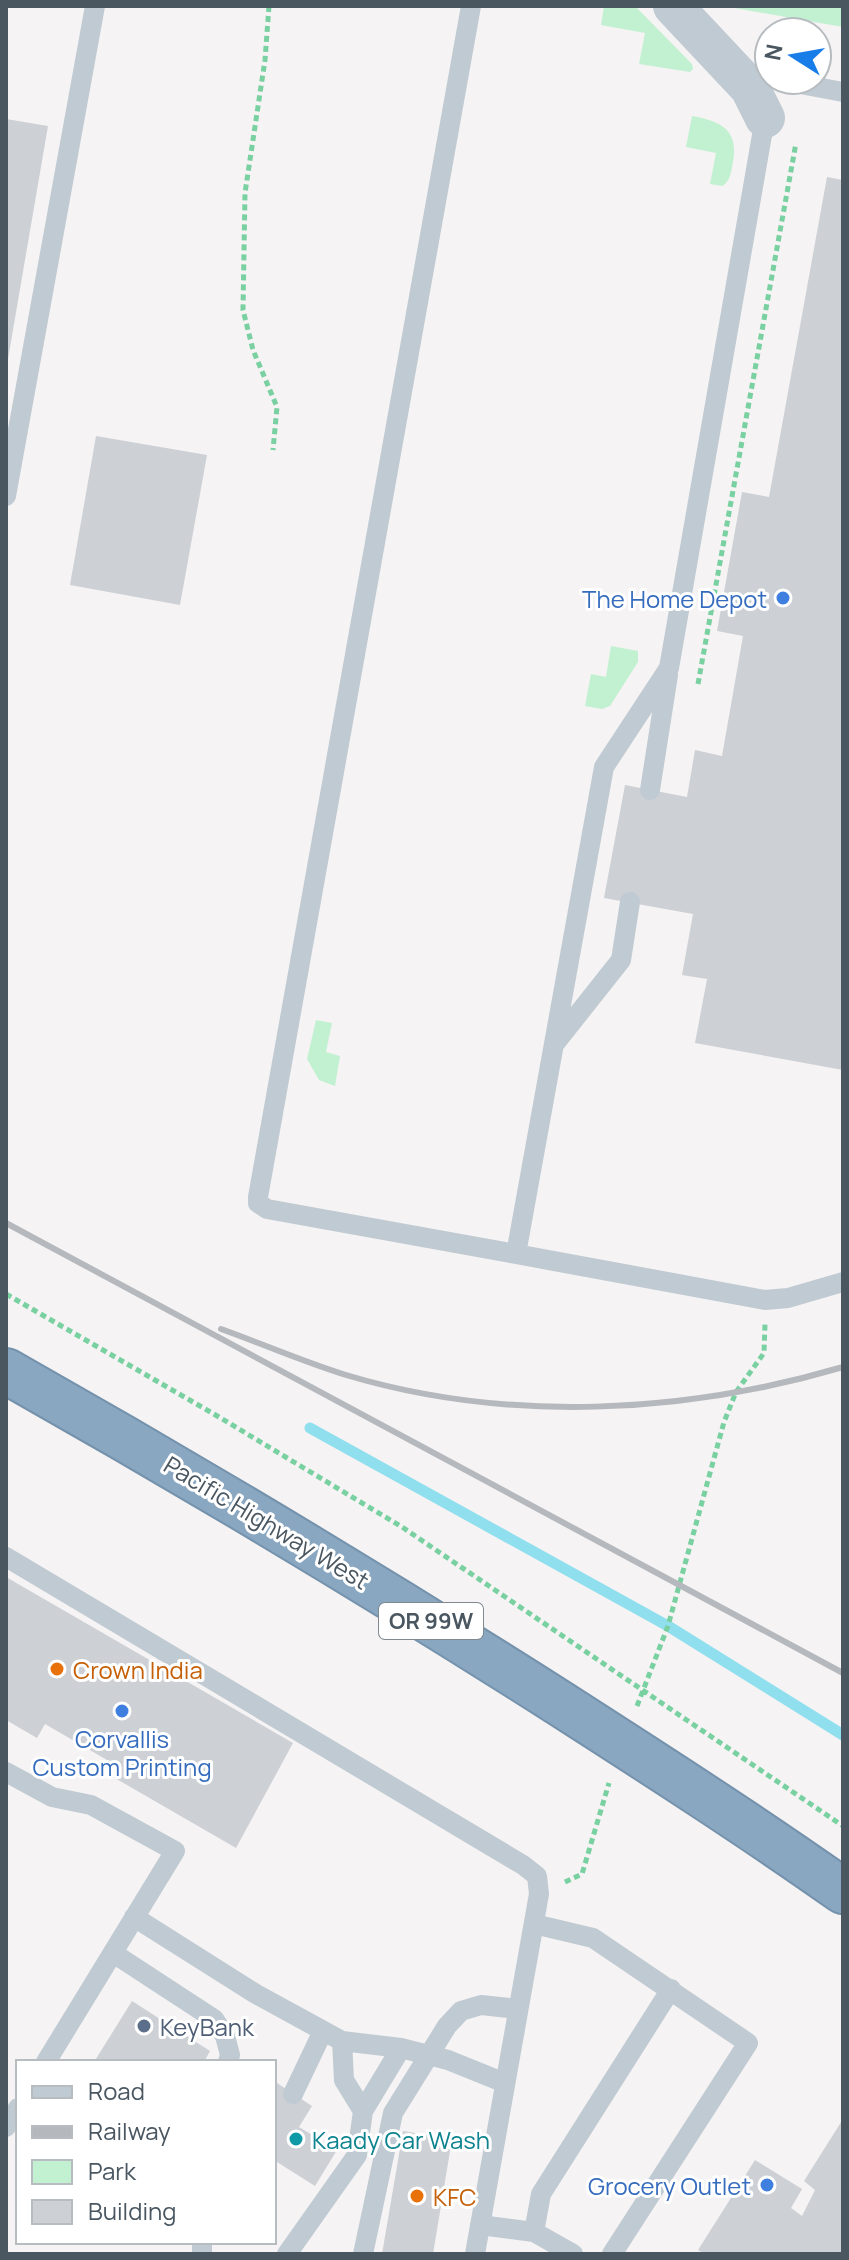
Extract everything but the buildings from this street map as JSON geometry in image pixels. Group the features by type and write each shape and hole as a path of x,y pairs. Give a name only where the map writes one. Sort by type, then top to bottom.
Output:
{"highway":[{"name":"Pacific Highway West","path":"6,1371 389,1594 843,1891"}],"street":[{"path":"673,6 750,88 780,130"}],"lane":[{"path":"6,496 95,6"},
{"path":"471,6 258,1203 267,1209 765,1300 788,1298 843,1282"},
{"path":"726,62 753,71"},
{"path":"650,790 669,668 780,130"},
{"path":"516,1254 604,767 669,668"},
{"path":"554,1045 621,960 630,902"},
{"path":"6,1557 537,1876 539,1894 475,2254"},
{"path":"6,1772 52,1797 91,1805 175,1851 47,2060"},
{"path":"134,1917 256,1994 342,2041 430,2055 505,2083"},
{"path":"534,1924 593,1938 748,2043 612,2254"},
{"path":"113,1953 214,2019 225,2036 229,2060"},
{"path":"534,2232 541,2194 671,1989"},
{"path":"363,2254 393,2113 447,2026 461,2011 481,2005 518,2009"},
{"path":"293,2094 323,2031"},
{"path":"342,2041 344,2080 363,2111"},
{"path":"287,2254 357,2155 363,2111 401,2048"},
{"path":"480,2225 534,2232 573,2254"}],"path":[{"path":"269,6 265,60 245,193 243,310 253,350 277,407 273,450"},
{"path":"697,691 780,130"},
{"path":"6,1294 402,1527 843,1826"},
{"path":"539,1894 582,1874 622,1744 668,1626 724,1422 736,1392 764,1353 765,1300"}],"green space":[{"path":"604,6 635,6 692,64 693,69 690,72 639,64 645,33 601,25"},
{"path":"723,6 843,6 843,27 833,25 833,16 780,16"},
{"path":"692,116 719,124 730,134 733,162 729,178 723,186 710,184 716,153 686,147"},
{"path":"611,646 638,651 638,662 610,706 602,709 585,706 591,674 606,677"},
{"path":"316,1020 332,1023 326,1052 340,1056 335,1086 319,1080 307,1059"}],"waterway":[{"path":"310,1428 668,1626 843,1735"}],"railway":[{"path":"6,1223 843,1673"},
{"path":"221,1329 346,1375 469,1401 532,1406 595,1407 658,1403 783,1383 843,1367"}],"place":[{"name":"The Home Depot","path":"783,598"},
{"name":"Crown India","path":"57,1669"},
{"name":"Corvallis Custom Printing","path":"122,1711"},
{"name":"KeyBank","path":"144,2026"},
{"name":"Kaady Car Wash","path":"296,2139"},
{"name":"Grocery Outlet","path":"767,2185"},
{"name":"KFC","path":"417,2196"}]}
